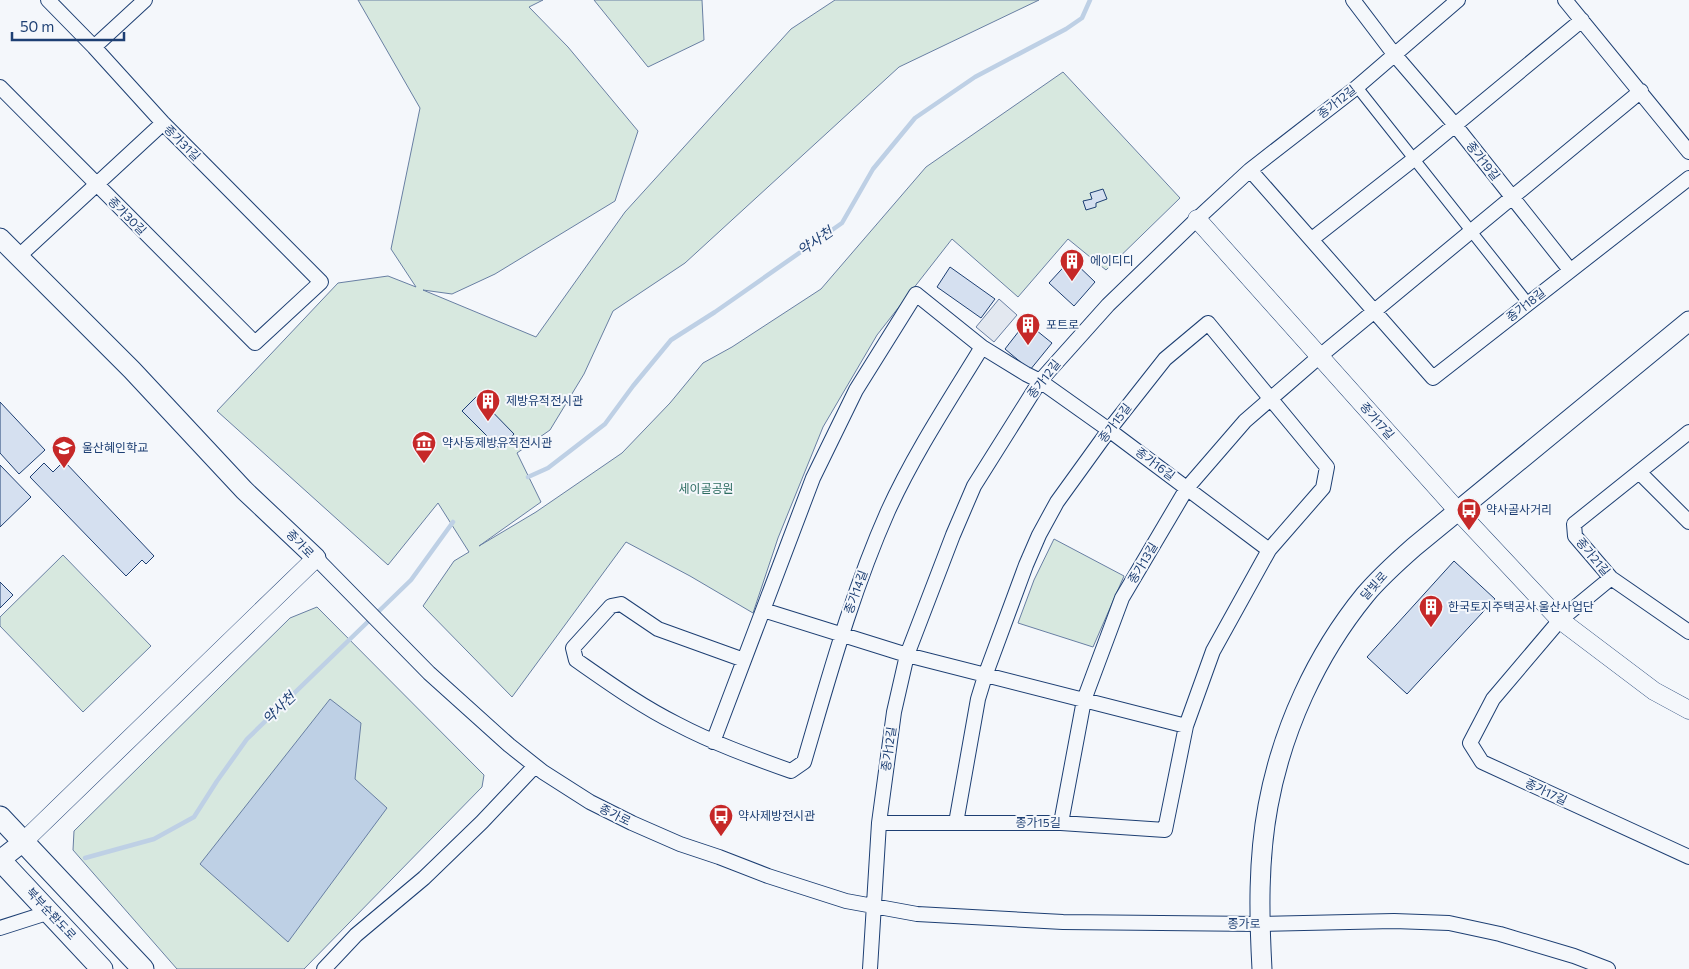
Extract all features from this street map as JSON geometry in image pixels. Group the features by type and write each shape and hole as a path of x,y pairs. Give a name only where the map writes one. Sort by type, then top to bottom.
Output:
{"main road":[{"name":"종가로","path":"0,238 132,370 244,490 316,558"},
{"name":"달빛로","path":"1262,969 1260,924 1262,856 1268,806 1281,755 1302,696 1334,639 1365,595 1414,546 1689,321"},
{"path":"0,817 143,969"},
{"path":"0,860 23,842"},
{"name":"북부순환도로","path":"0,860 102,969"}],"street":[{"name":"종가31길","path":"48,0 163,123 321,282 255,343"},
{"path":"94,48 145,0"},
{"name":"종가19길","path":"1353,0 1394,54 1455,125 1570,270"},
{"name":"종가12길","path":"874,906 880,823 894,712 907,655 974,486 1040,381 1108,306 1250,170 1357,87 1458,0"},
{"path":"1566,0 1689,152"},
{"path":"1312,239 1414,159 1582,20"},
{"name":"종가30길","path":"0,87 255,343"},
{"path":"1357,87 1528,303"},
{"path":"1374,311 1641,92"},
{"path":"18,257 163,123"},
{"name":"종가18길","path":"1250,170 1434,378 1689,178"},
{"name":"종가17길","path":"1197,219 1457,510 1560,620 1654,691 1689,710"},
{"path":"713,742 813,478 856,390 916,294 982,347 1040,381"},
{"name":"종가13길","path":"1061,823 1084,700 1122,598 1187,488 1245,422 1374,311"},
{"name":"종가15길","path":"1208,323 1271,400 1327,467 1323,488 1269,550 1212,651 1186,726 1164,830 1061,823 956,823 978,699 1039,535 1057,502 1109,430 1164,359 1208,323"},
{"name":"종가14길","path":"744,660 658,629 621,604 611,606 573,648 576,660 630,698 675,724 713,742 791,771 804,762 856,590 889,510 924,442 982,347"},
{"name":"종가16길","path":"1040,381 1109,430 1269,550"},
{"name":"종가21길","path":"1689,432 1574,524 1575,536 1610,578 1689,632"},
{"path":"1640,473 1689,522"},
{"name":"종가로","path":"23,842 316,558 348,588 401,645 469,710 535,766 590,802 680,844 768,876 846,901 917,914 1063,922 1260,924 1394,921 1449,923 1500,934 1574,956 1608,969"},
{"path":"1560,620 1610,578"},
{"path":"763,610 907,655 1186,726"},
{"name":"종가17길","path":"1560,620 1492,699 1470,743 1482,762 1689,857"},
{"path":"324,969 356,935 424,878 482,822 535,766"},
{"path":"880,823 956,823"},
{"path":"870,969 874,906"},
{"path":"0,928 50,912"}],"green space":[{"name":"세이골공원","path":"358,0 543,0 529,7 568,47 638,131 615,201 495,274 452,294 423,290 536,337 625,212 791,29 835,0 1039,0 899,67 685,263 613,311 584,374 550,430 517,453 541,502 479,546 536,512 622,453 670,403 703,363 732,347 821,289 926,167 1063,72 1180,198 1106,270 1068,239 1018,297 952,239 877,335 823,427 778,538 753,613 690,576 626,542 512,697 423,606 454,561 469,552 438,503 388,565 217,411 338,283 388,276 416,287 391,249 420,108"},
{"path":"594,0 702,0 704,40 648,67"},
{"path":"1054,539 1124,576 1093,647 1018,623 1034,580"},
{"path":"63,555 151,646 83,712 0,626 0,617"},
{"path":"317,607 484,775 482,787 304,969 177,969 73,850 74,831 290,618"}],"shaded area":[{"path":"999,299 1017,315 994,342 976,327"}],"water":[{"path":"330,699 361,723 355,779 387,808 288,942 200,864"}],"building":[{"path":"1103,189 1107,199 1096,203 1096,207 1086,210 1083,201 1092,199 1090,193"},
{"name":"에이디디","path":"1071,259 1095,282 1074,306 1049,283"},
{"path":"950,267 995,299 981,318 937,287"},
{"name":"포트로","path":"1026,322 1052,343 1030,370 1005,349"},
{"name":"제방유적전시관","path":"477,396 514,434 500,449 462,411"},
{"path":"0,402 45,450 19,474 0,453"},
{"path":"64,461 154,556 146,564 142,560 126,576 30,477 44,463 53,472"},
{"path":"0,465 31,497 0,527"},
{"name":"한국토지주택공사 울산사업단","path":"1454,561 1495,599 1407,694 1367,657"},
{"path":"0,582 13,595 0,608"}],"waterway":[{"name":"약사천","path":"528,477 548,468 605,424 671,340 715,312 842,223 873,169 915,118 975,77 1066,29 1082,18 1090,0"},
{"name":"약사천","path":"85,858 154,839 194,817 247,739 411,580 453,522"}],"place":[{"name":"에이디디","path":"1072,282"},
{"name":"포트로","path":"1028,346"},
{"name":"제방유적전시관","path":"488,422"},
{"name":"약사동제방유적전시관","path":"424,464"},
{"name":"울산혜인학교","path":"64,469"},
{"name":"약사골사거리","path":"1469,531"},
{"name":"한국토지주택공사 울산사업단","path":"1431,628"},
{"name":"약사제방전시관","path":"721,837"}]}
